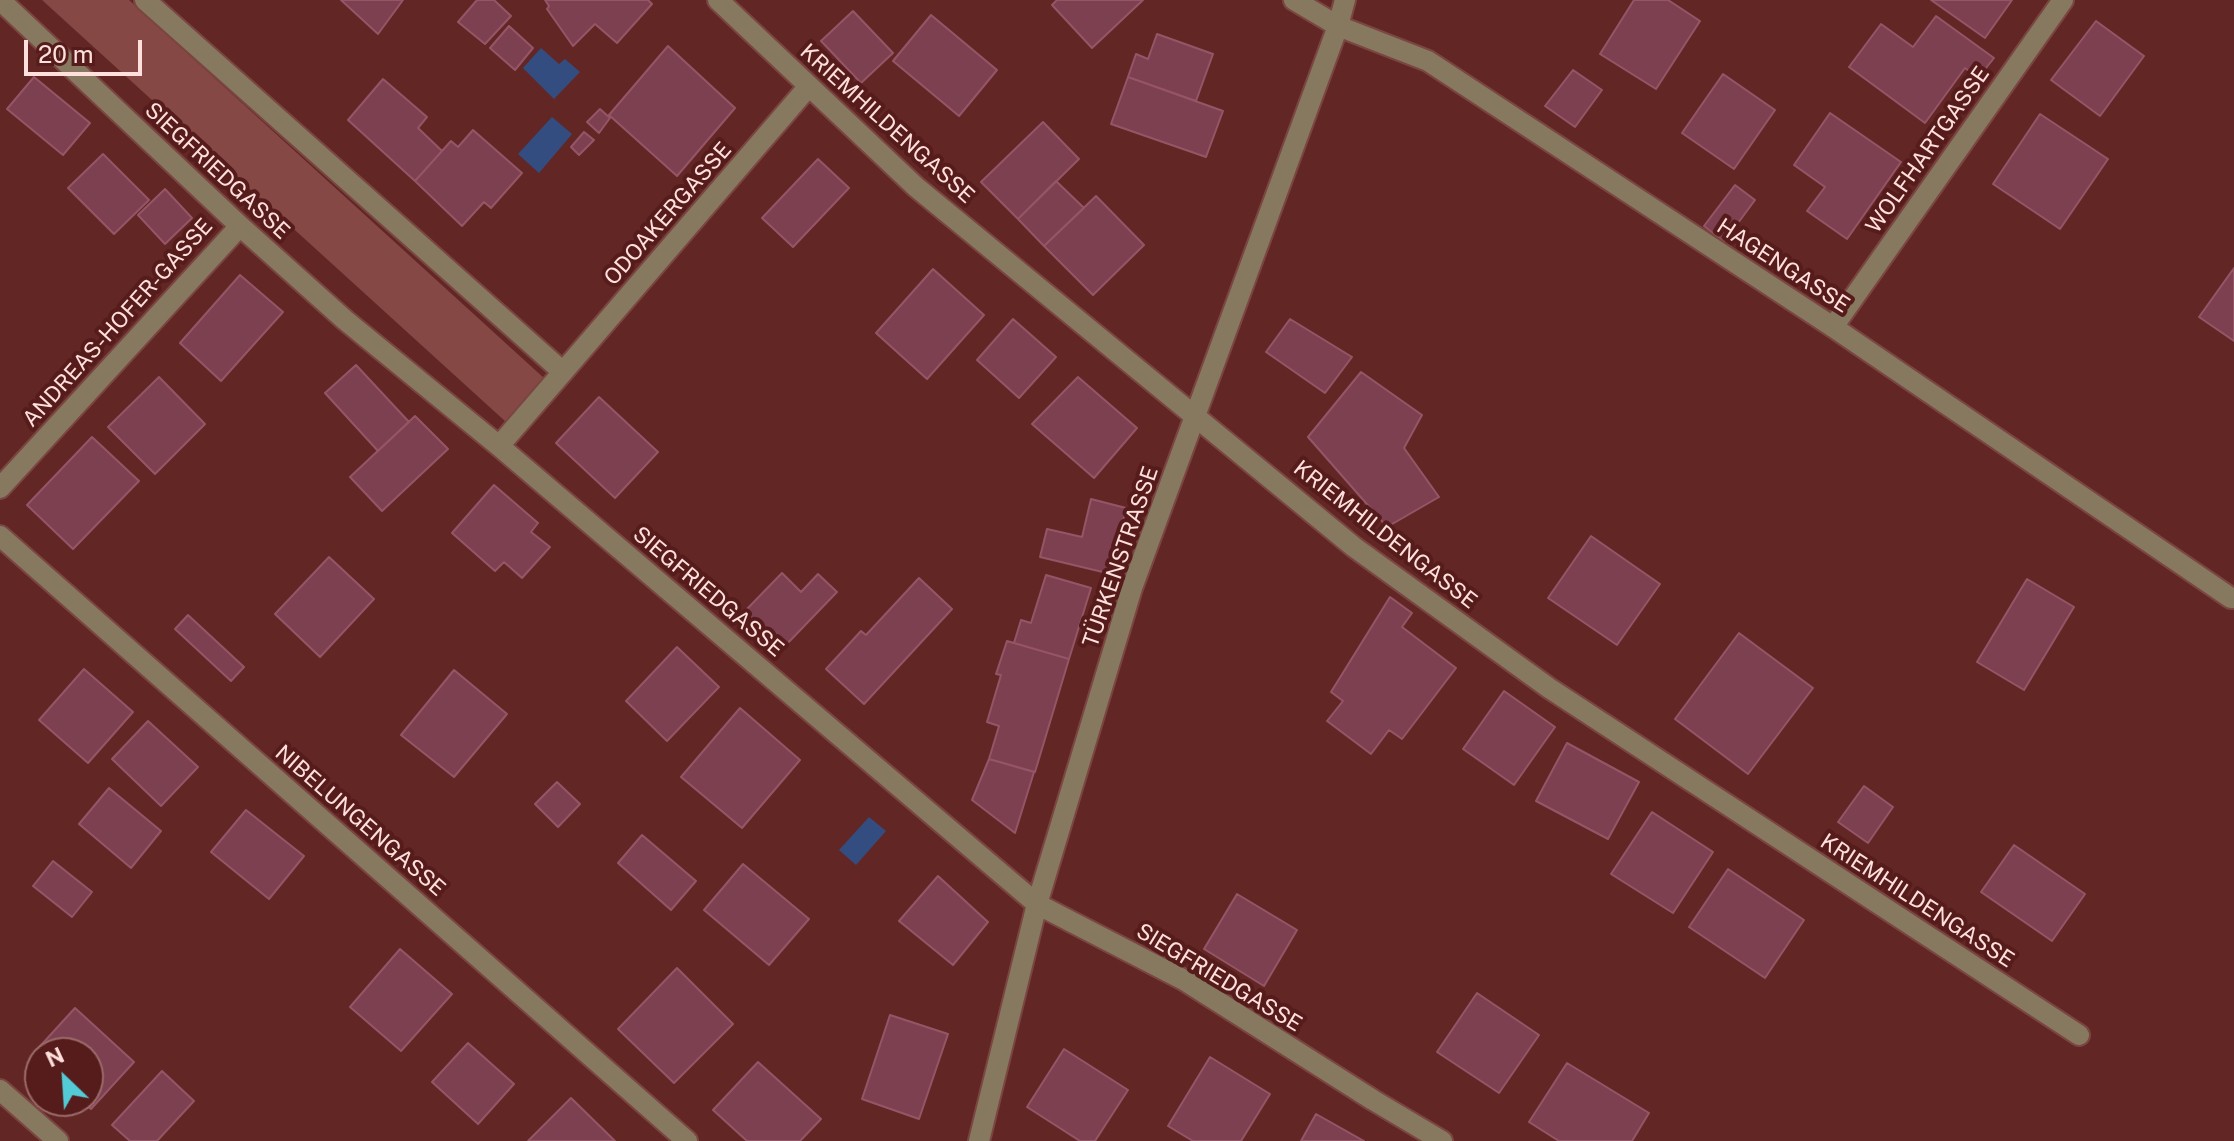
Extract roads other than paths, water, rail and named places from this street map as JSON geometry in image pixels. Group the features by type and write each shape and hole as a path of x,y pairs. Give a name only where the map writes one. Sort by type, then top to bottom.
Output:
{"street":[{"name":"SIEGFRIEDGASSE","path":"0,0 240,226 345,320 499,446 1037,904 1184,980 1442,1141"},
{"path":"145,0 563,372"},
{"name":"KRIEMHILDENGASSE","path":"718,0 916,187 1354,547 1549,688 2079,1035"},
{"name":"HAGENGASSE","path":"1294,0 1338,26 1428,61 1833,327 2233,598"},
{"name":"TÜRKENSTRASSE","path":"979,1141 1037,904 1132,588 1345,0"},
{"name":"WOLFHARTGASSE","path":"1833,327 2063,0"},
{"name":"ODOAKERGASSE","path":"499,446 809,86"},
{"name":"ANDREAS-HOFER-GASSE","path":"0,488 240,226"},
{"name":"NIBELUNGENGASSE","path":"0,536 687,1141"},
{"path":"0,1090 58,1141"}],"water":[{"path":"541,48 559,64 565,59 580,72 554,99 523,68"},
{"path":"552,117 572,134 539,173 518,154"},
{"path":"869,817 886,831 856,865 839,850"}]}
